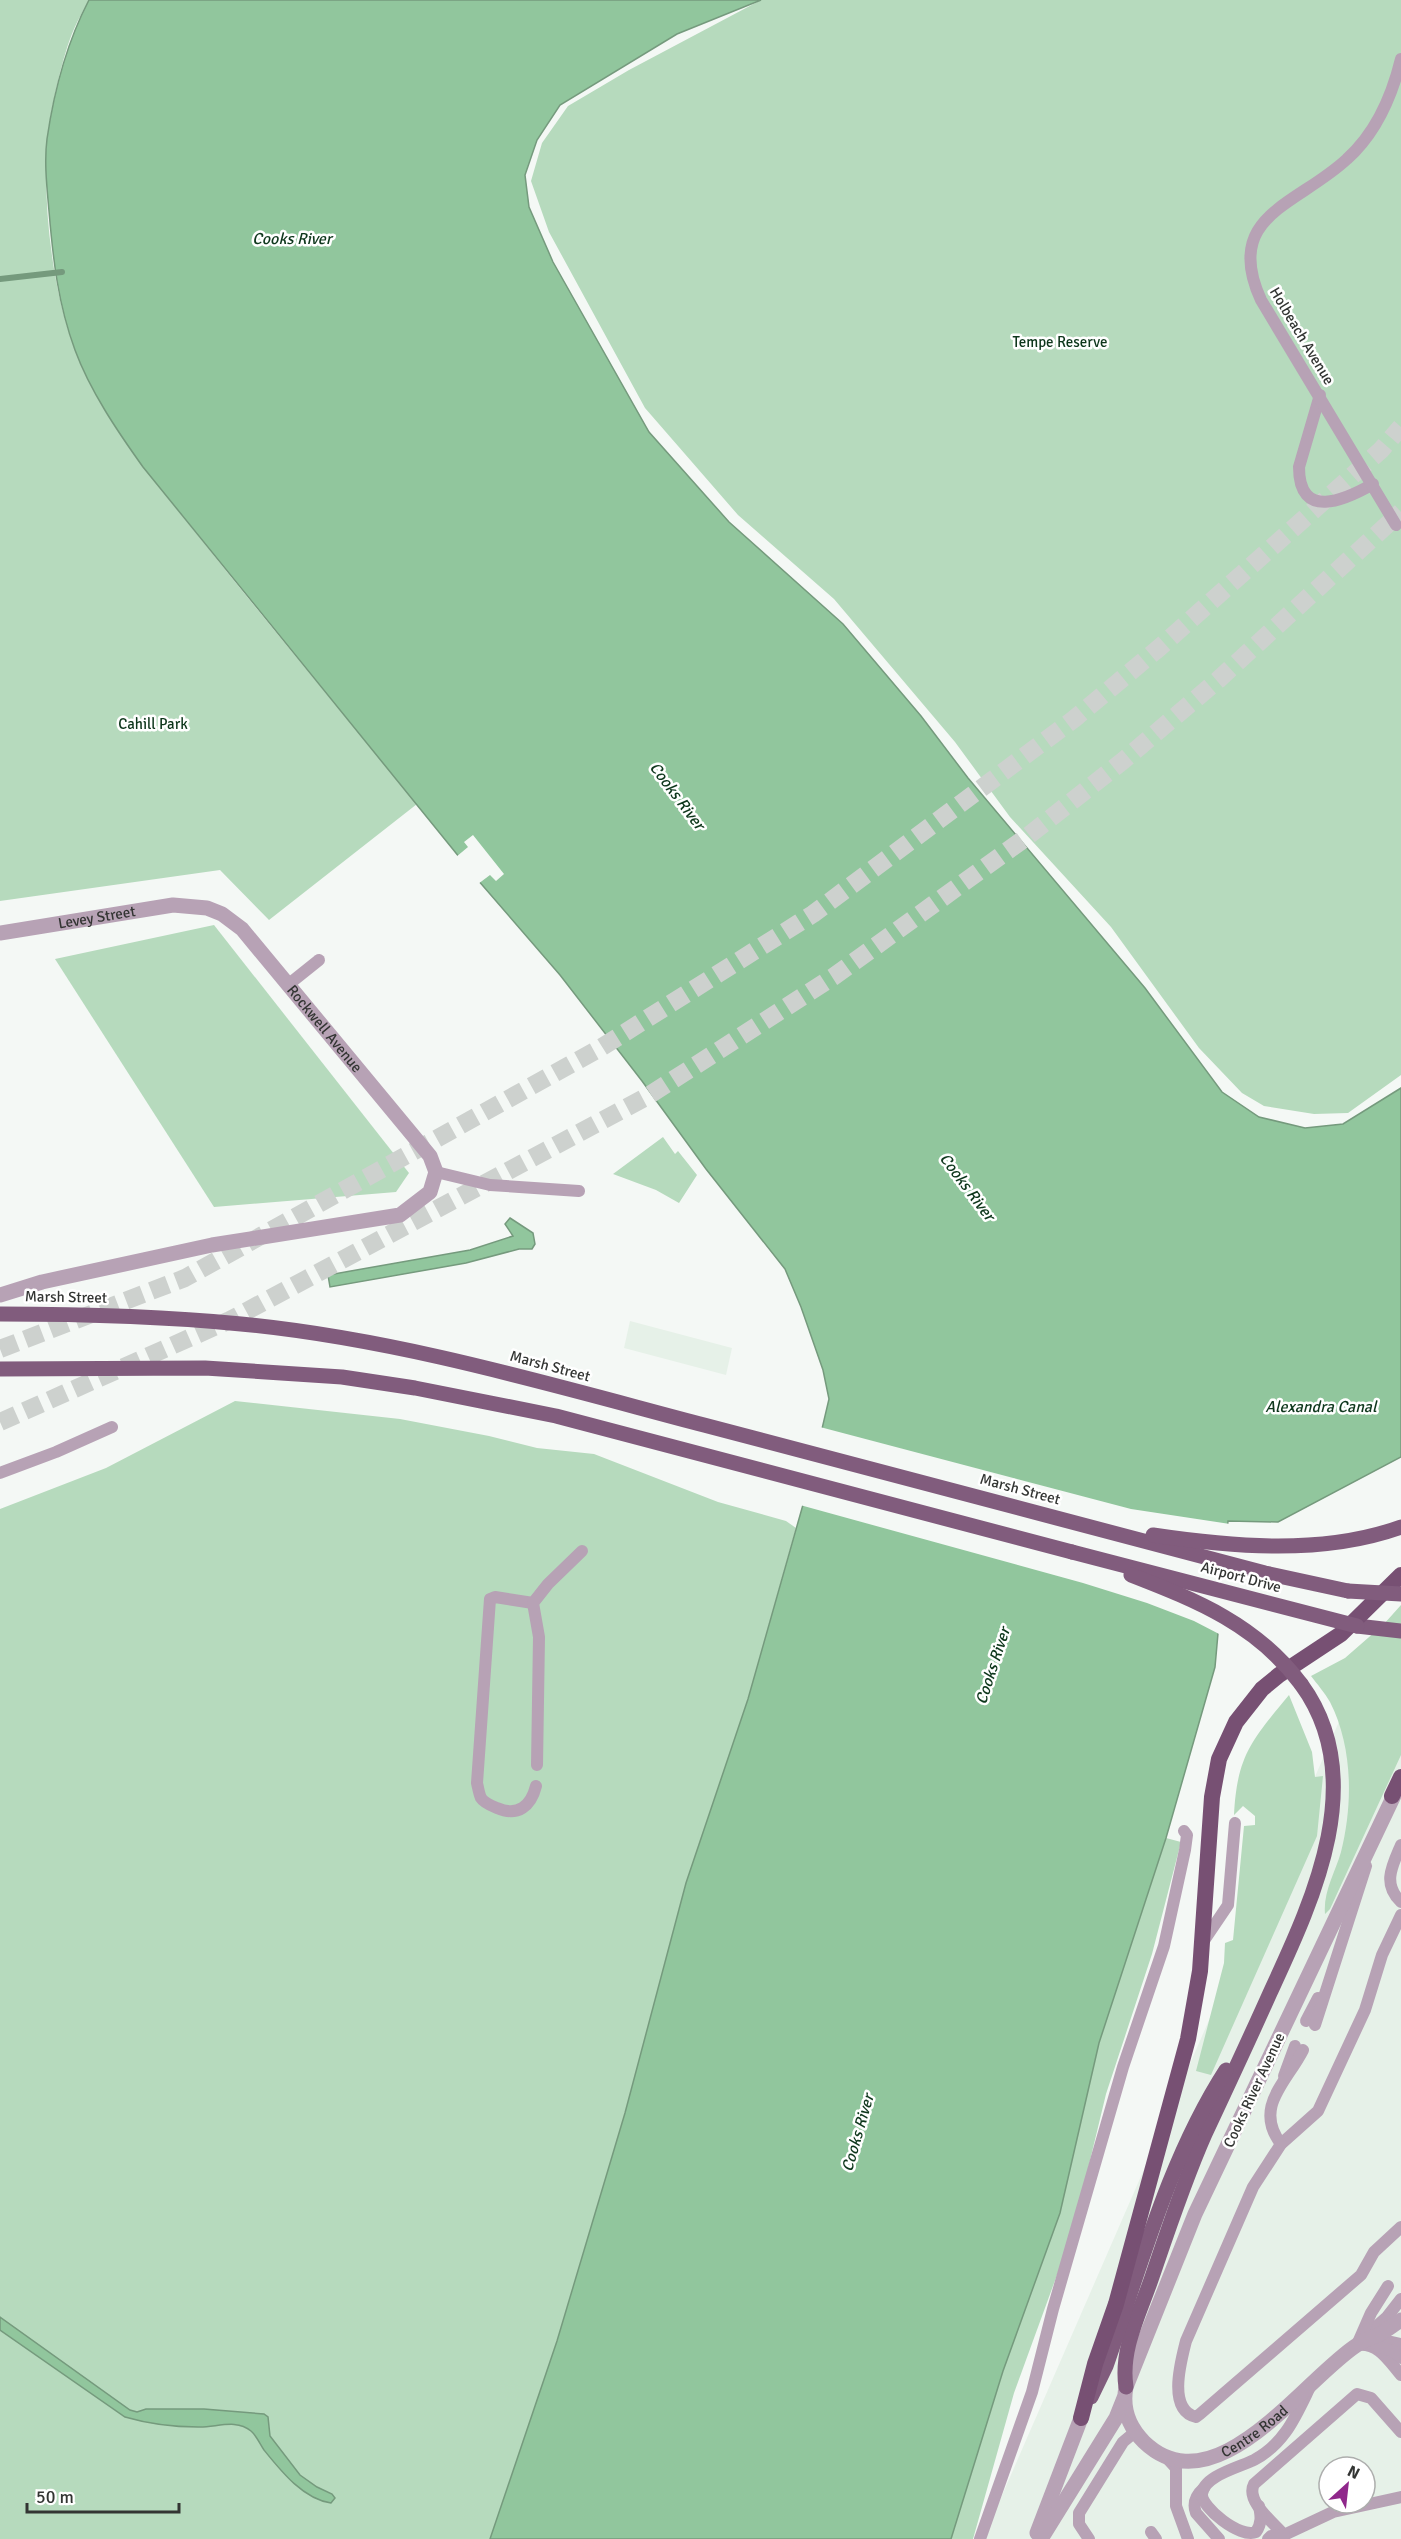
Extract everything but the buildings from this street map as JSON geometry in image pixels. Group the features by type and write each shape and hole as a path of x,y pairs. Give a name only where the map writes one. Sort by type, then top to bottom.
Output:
{"highway":[{"path":"1082,2418 1095,2364 1116,2304 1188,2039 1203,1942 1214,1778 1227,1740 1236,1722 1262,1689 1341,1634 1401,1575"},
{"path":"1396,1789 1401,1777"}],"main road":[{"name":"Marsh Street","path":"0,1314 190,1320 243,1324 313,1334 488,1368 1079,1523"},
{"path":"0,1369 159,1366 342,1377 506,1405 1072,1552 1163,1588 1224,1616 1268,1647 1301,1684 1316,1709 1330,1758 1333,1778 1332,1818 1315,1889 1204,2138 1171,2223 1127,2349 1124,2373 1126,2391"},
{"path":"1079,1523 1314,1584 1348,1591 1401,1594"},
{"name":"Airport Drive","path":"1079,1523 1165,1537 1290,1545 1342,1541 1401,1527"},
{"name":"Airport Drive","path":"1072,1552 1314,1616 1358,1626 1401,1631"},
{"path":"1082,2418 1106,2366 1162,2206 1201,2111 1262,2011"}],"street":[{"name":"Levey Street","path":"0,933 126,911 173,905 194,906"},
{"name":"Rockwell Avenue","path":"194,906 222,914 233,921 289,984 430,1156 436,1172"},
{"name":"Marsh Street","path":"0,1295 42,1282 212,1245 400,1215 430,1192 436,1172"},
{"name":"Cooks River Avenue","path":"1041,2539 1116,2418 1196,2214 1396,1789"},
{"name":"Centre Road","path":"1135,2432 1144,2442 1165,2456 1192,2460 1221,2454 1247,2440 1311,2385 1401,2320"},
{"path":"1126,2391 1127,2416 1135,2432"},
{"path":"1035,2539 1082,2418"}],"lane":[{"name":"Holbeach Avenue","path":"1396,525 1255,287 1249,259 1251,246 1268,216 1324,179 1360,145 1394,88 1401,59"},
{"path":"1320,395 1299,467 1302,488 1318,501 1330,503 1352,496 1373,484"},
{"path":"289,984 319,960"},
{"path":"436,1172 490,1185 579,1191"},
{"path":"0,1473 56,1452 112,1427"},
{"path":"537,1765 539,1637 533,1604 548,1584 582,1551"},
{"path":"533,1604 495,1597 490,1599 477,1784 481,1797 489,1805 502,1810 515,1811 529,1804 536,1786"},
{"path":"1203,1942 1228,1905 1235,1823"},
{"path":"980,2539 1032,2392 1053,2308 1123,2067 1164,1946 1185,1850 1187,1835 1184,1832"},
{"path":"1310,2023 1354,1908 1375,1837"},
{"path":"1401,1845 1389,1876 1390,1889 1401,1902"},
{"path":"1401,1916 1382,1955 1365,2010 1318,2111 1281,2144 1253,2187 1186,2341 1181,2362 1178,2398 1180,2405 1191,2416 1196,2417 1200,2414 1361,2275 1374,2252 1401,2227"},
{"path":"1281,2144 1269,2120 1271,2105 1299,2048"},
{"path":"1388,2286 1371,2313 1369,2342 1401,2375"},
{"path":"1369,2342 1401,2299"},
{"path":"1369,2342 1401,2327"},
{"path":"1369,2342 1401,2344"},
{"path":"1369,2342 1393,2351 1401,2358"},
{"path":"1219,2539 1196,2512 1194,2507 1196,2497 1219,2474 1255,2459 1281,2439 1290,2428 1311,2385"},
{"path":"1284,2537 1259,2506 1251,2492 1254,2484 1354,2396 1362,2394 1371,2398 1401,2432"},
{"path":"1089,2539 1079,2524 1079,2512 1123,2442 1135,2432"},
{"path":"1165,2456 1176,2468 1176,2506 1188,2539"},
{"path":"1204,2487 1202,2497 1204,2504 1232,2535 1247,2539 1257,2530 1261,2523 1259,2506"},
{"path":"1268,2539 1271,2536 1284,2537 1333,2512 1401,2498"}],"shaded area":[{"path":"630,1321 732,1348 726,1375 624,1348"},
{"path":"1358,1678 1401,1679 1401,2539 983,2539"}],"green space":[{"name":"Cahill Park","path":"0,0 89,0 74,29 61,68 48,131 46,167 48,220 55,275 67,326 86,376 115,427 150,475 417,804 269,920 220,870 0,901"},
{"name":"Tempe Reserve","path":"761,0 1401,0 1401,1075 1348,1113 1314,1114 1264,1106 1242,1093 1199,1048 1111,927 1010,817 955,742 834,599 738,515 645,408 549,232 531,181 542,143 568,106 629,70"},
{"path":"214,925 409,1173 396,1192 214,1207 55,959"},
{"path":"663,1137 675,1154 678,1151 697,1175 679,1203 656,1190 613,1174"},
{"path":"235,1401 400,1419 537,1448 594,1454 718,1502 786,1521 796,1528 748,1699 686,1883 625,2113 557,2341 490,2539 0,2539 0,1509 106,1468"},
{"path":"1401,1605 1401,1755 1330,1909 1325,1914 1328,1890 1345,1834 1349,1776 1338,1719 1328,1699 1311,1676 1345,1658 1384,1624"},
{"path":"1289,1695 1312,1752 1315,1777 1323,1776 1317,1836 1211,2075 1196,2071 1224,1963 1225,1943 1233,1940 1244,1826 1255,1825 1255,1816 1243,1806 1234,1815 1239,1777 1256,1737"},
{"path":"1166,1838 1181,1842 1152,1954 1106,2094 1073,2231 1014,2393 973,2539 951,2539 1003,2371 1060,2213 1099,2043"}],"water":[{"name":"Cooks River","path":"89,0 761,0 677,34 560,105 537,140 525,175 529,207 553,262 649,432 729,522 843,624 921,716 968,778 1145,988 1222,1092 1259,1117 1305,1128 1343,1124 1401,1088 1401,1457 1278,1522 1228,1521 1215,1667 1166,1838 1099,2043 1060,2213 1003,2371 951,2539 490,2539 557,2341 625,2113 686,1883 748,1699 810,1480 829,1399 823,1370 785,1269 706,1169 560,975 477,879 143,467 114,425 88,381 69,333 60,298 52,246 46,157 50,121 62,67"},
{"path":"510,1218 533,1233 535,1244 532,1249 519,1249 466,1263 330,1287 328,1275 470,1250 513,1236 505,1224"},
{"path":"0,2317 130,2410 137,2412 146,2409 204,2409 264,2414 268,2417 270,2436 300,2475 335,2498 331,2503 321,2500 293,2483 264,2450 255,2435 245,2427 232,2424 205,2427 170,2426 125,2417 0,2330"}],"pier":[{"path":"473,835 504,874 496,881 490,875 478,884 456,857 468,847 464,842"},
{"path":"820,1427 1131,1509 1230,1524 1221,1635 1194,1621 1147,1603 1083,1583 800,1505"}],"waterway":[{"path":"0,279 62,272"}],"tunnel":[{"path":"0,1349 185,1278 602,1047 813,914 1074,719 1159,648 1381,450 1401,427"},
{"path":"0,1422 230,1320 648,1096 833,977 1028,836 1124,760 1218,680 1401,512"}],"water label":[{"name":"Alexandra Canal","path":"1321,1407"}]}
